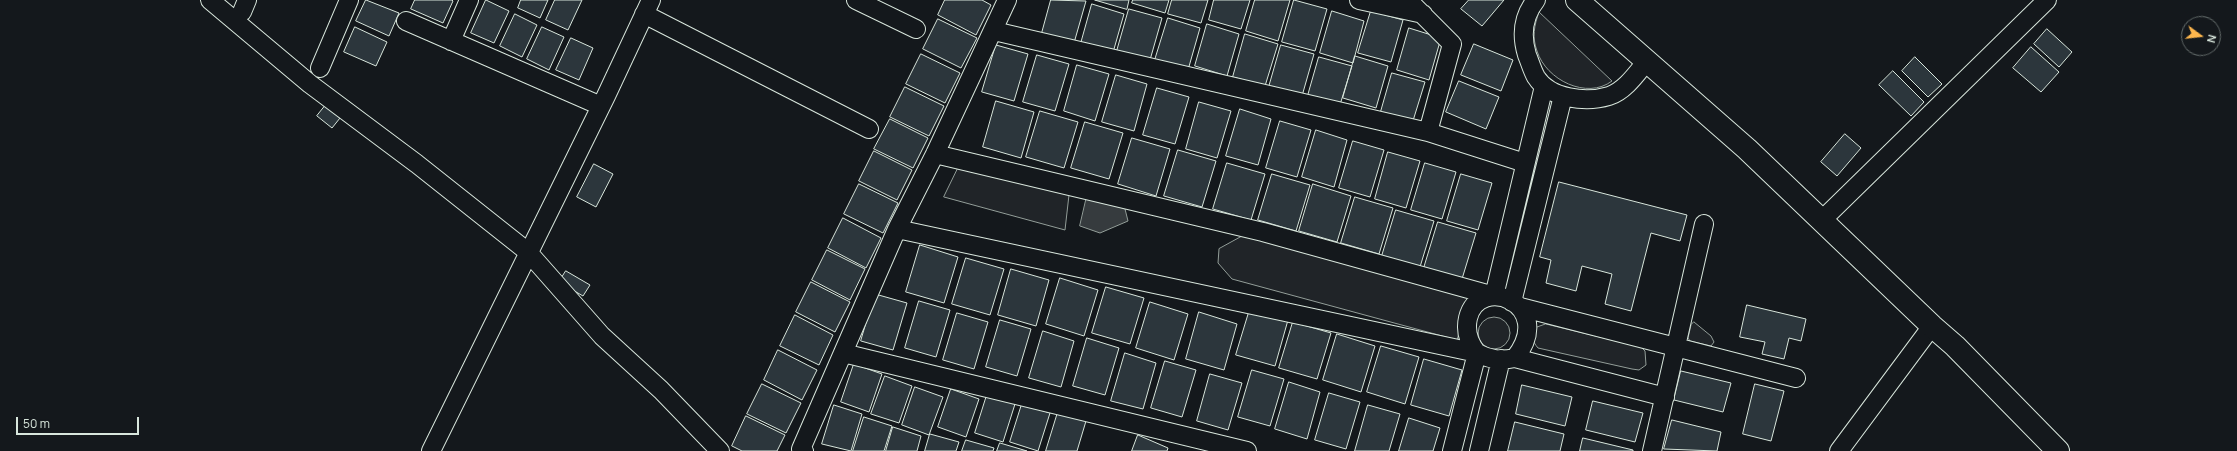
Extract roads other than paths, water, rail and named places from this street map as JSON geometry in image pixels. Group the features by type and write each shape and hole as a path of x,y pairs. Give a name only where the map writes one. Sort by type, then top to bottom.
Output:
{"main road":[{"path":"1577,0 1747,149 1932,326 1955,346 2058,451"}],"street":[{"path":"210,0 310,84 417,164 528,252 602,336 661,390 720,451"},
{"path":"320,68 349,0"},
{"path":"451,41 469,0"},
{"path":"856,0 916,30"},
{"path":"804,451 802,449 897,229 935,154 994,31 1007,0"},
{"path":"1359,0 1422,14"},
{"path":"1408,0 1452,44 1428,132"},
{"path":"1536,0 1530,7 1524,24 1524,46 1536,78 1544,86 1563,96 1592,98 1610,95 1627,84 1647,61"},
{"path":"1822,220 2047,0"},
{"path":"431,451 601,106 648,7 869,129"},
{"path":"406,21 601,106"},
{"path":"994,31 1428,132 1525,163"},
{"path":"1494,296 1544,86"},
{"path":"1516,304 1563,96"},
{"path":"935,154 1263,232 1494,296 1516,304 1796,378"},
{"path":"1652,451 1704,224"},
{"path":"897,229 1477,353 1487,358 1508,359 1665,397"},
{"path":"1452,451 1477,353 1471,344 1468,334 1467,323 1469,313 1475,304 1484,298 1494,296"},
{"path":"1479,451 1508,359 1524,344 1528,325 1526,315 1516,304"},
{"path":"1839,451 1932,326"},
{"path":"843,353 1247,451"}]}
